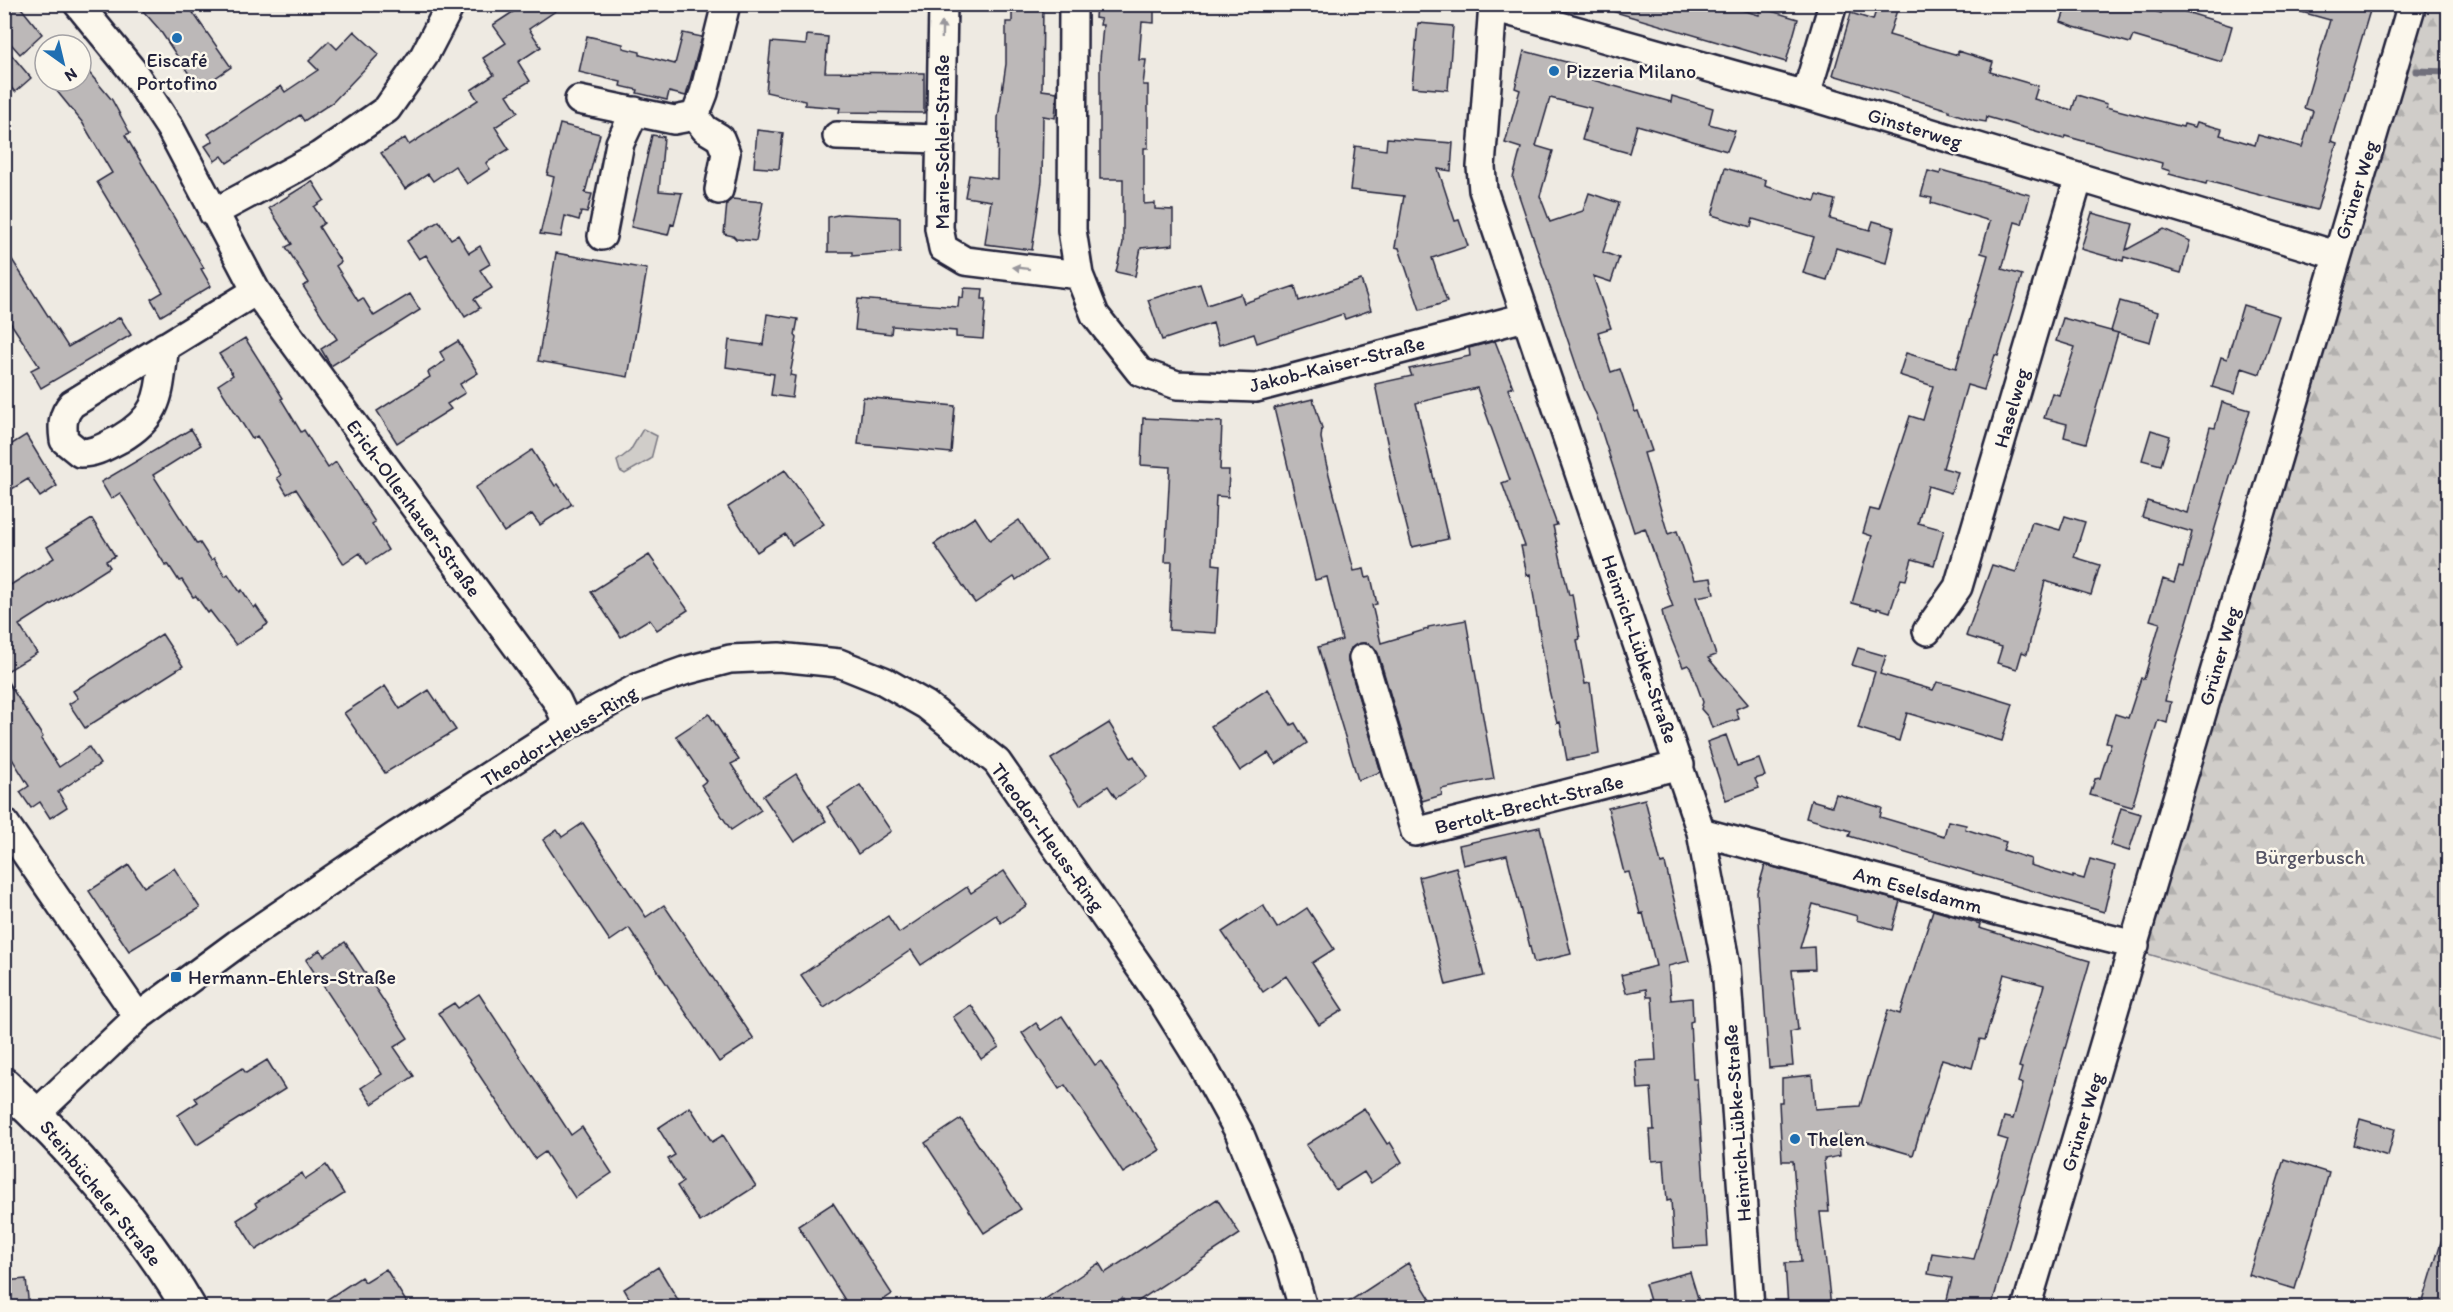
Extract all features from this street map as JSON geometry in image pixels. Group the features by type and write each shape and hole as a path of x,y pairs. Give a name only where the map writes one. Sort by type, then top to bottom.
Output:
{"main road":[{"name":"Steinbücheler Straße","path":"4,1085 36,1114 141,1237 189,1308"}],"street":[{"name":"Erich-Ollenhauer-Straße","path":"78,4 132,70 165,120 256,291 556,701 568,725"},
{"path":"213,213 319,156 387,109 424,56 451,4"},
{"path":"695,116 704,93 726,4"},
{"name":"Marie-Schlei-Straße","path":"943,4 939,228 944,248 965,261 1079,275"},
{"name":"Jakob-Kaiser-Straße","path":"1073,4 1072,230 1079,275 1095,315 1140,372 1177,385 1256,388 1525,317"},
{"path":"1806,95 1833,4"},
{"name":"Grüner Weg","path":"2026,1308 2412,4"},
{"name":"Ginsterweg","path":"1493,6 1806,95 2336,255"},
{"name":"Heinrich-Lübke-Straße","path":"1493,6 1481,167 1483,190 1701,832 1726,966 1750,1308"},
{"path":"579,100 674,120 695,116"},
{"path":"602,236 620,143 635,111"},
{"path":"695,116 705,129 720,138 726,153 719,190"},
{"path":"837,136 940,139"},
{"name":"Haselweg","path":"1927,631 1958,587 2079,177"},
{"path":"165,346 256,291"},
{"name":"Theodor-Heuss-Ring","path":"36,1114 138,1017 237,944 363,858 568,725 639,687 684,671 730,659 779,657 839,663 884,681 926,705 997,762 1187,1039 1239,1132 1286,1248 1303,1308"},
{"name":"Bertolt-Brecht-Straße","path":"1363,658 1415,832 1680,765"},
{"path":"4,822 138,1017"},
{"name":"Am Eselsdamm","path":"1701,832 2001,912 2135,945"}],"green space":[{"name":"Bürgerbusch","path":"2422,5 2448,5 2448,1043 2138,951"},
{"path":"643,429 657,436 651,459 625,474 620,471 617,461 630,451"}],"building":[{"path":"4,4 18,4 41,33 33,33 33,42 20,54 4,36"},
{"path":"137,4 187,4 231,67 199,89 159,29"},
{"path":"525,4 566,4 529,29 541,47 518,62 530,81 507,95 518,112 495,127 509,149 486,163 490,169 467,184 455,166 433,181 428,174 405,189 381,153 405,138 409,145 478,100 471,90 494,75 483,58 506,43 493,25"},
{"path":"1012,4 1043,4 1042,90 1057,92 1055,118 1043,116 1042,181 1032,250 985,244 991,201 965,197 969,175 997,179 998,118 1006,64 1006,22 1012,22"},
{"path":"1096,4 1154,4 1154,23 1142,22 1139,60 1146,60 1143,85 1148,85 1148,148 1144,148 1144,204 1155,203 1155,209 1173,210 1173,245 1141,248 1135,276 1116,272 1123,243 1123,179 1100,179 1100,60 1103,25 1100,25 1101,19 1095,18"},
{"path":"1608,4 1722,4 1759,15 1761,8 1798,19 1786,62 1608,10"},
{"path":"1878,4 1899,4 1889,35 1958,55 1958,51 1993,62 1990,72 2038,86 2034,99 2072,110 2077,95 2107,104 2106,107 2183,127 2184,124 2195,127 2197,122 2222,129 2220,135 2255,145 2258,135 2302,147 2313,111 2304,108 2330,20 2294,10 2295,4 2372,4 2331,141 2337,143 2317,210 2207,181 2206,184 2169,174 2170,171 2161,168 2162,163 2065,136 2064,139 1987,117 1986,122 1974,120 1949,112 1949,110 1833,75 1851,13 1873,20"},
{"path":"2067,4 2132,4 2161,13 2163,5 2232,26 2222,62 2133,36 2130,43 2074,27 2061,22"},
{"path":"1418,23 1453,26 1448,90 1412,87"},
{"path":"354,31 379,54 333,102 304,121 300,115 227,163 222,156 215,161 205,146 213,141 208,134 281,86 285,92 318,70 309,61 329,41 337,49"},
{"path":"683,33 702,37 686,96 669,92 667,100 637,93 638,90 620,86 621,82 579,72 587,36 623,44 623,48 640,52 640,55 675,64"},
{"path":"807,35 828,37 825,72 924,73 924,113 839,112 840,108 805,105 805,101 766,92 771,42 806,45"},
{"path":"4,46 31,78 15,92 4,79"},
{"path":"1524,51 1578,65 1575,75 1671,102 1672,96 1713,108 1709,124 1735,131 1727,151 1637,125 1629,153 1582,140 1591,108 1550,98 1536,146 1553,151 1540,196 1550,222 1583,211 1589,193 1619,203 1603,252 1619,258 1611,282 1593,276 1611,328 1598,332 1611,372 1620,369 1652,451 1644,453 1668,534 1677,531 1694,580 1711,578 1714,594 1696,597 1716,655 1708,658 1748,704 1736,709 1739,719 1712,728 1708,717 1701,709 1703,702 1691,669 1688,665 1683,667 1664,621 1662,611 1673,607 1645,528 1634,532 1596,414 1584,388 1513,178 1521,148 1505,143 1520,90 1515,88"},
{"path":"93,77 112,100 130,133 125,135 204,268 201,269 211,286 161,316 151,299 163,292 97,182 112,173 82,122 58,93 93,93"},
{"path":"560,124 600,134 585,193 592,194 587,213 581,212 579,220 565,216 561,237 540,234 554,177 547,175"},
{"path":"757,130 783,133 779,169 754,167"},
{"path":"652,135 664,137 659,191 682,193 674,225 671,224 668,235 631,227"},
{"path":"1387,138 1453,143 1451,171 1438,169 1455,221 1459,220 1468,246 1432,258 1447,302 1420,310 1399,248 1395,247 1404,196 1350,190 1355,146 1386,150"},
{"path":"1725,168 1766,180 1765,186 1815,201 1817,195 1835,200 1830,219 1870,230 1873,221 1894,227 1886,263 1836,248 1827,280 1803,273 1814,237 1753,219 1751,227 1712,215"},
{"path":"1941,170 2030,195 2022,224 2015,222 2002,269 2022,275 1998,356 1995,355 1984,390 1967,385 1943,468 1958,472 1951,493 1928,486 1918,523 1944,530 1934,565 1912,559 1906,580 1901,579 1890,612 1852,603 1872,536 1863,533 1870,509 1879,511 1910,416 1923,420 1933,386 1899,375 1906,353 1956,368 1988,255 1981,253 1990,221 1931,203 1932,198 1921,196 1928,171 1940,174"},
{"path":"312,181 324,200 314,207 324,223 319,227 341,262 336,266 358,301 363,298 374,316 410,294 420,310 331,366 321,349 337,339 303,286 309,283 286,247 292,244 269,208"},
{"path":"732,199 763,202 756,241 736,239 724,234 727,203"},
{"path":"2092,213 2133,224 2126,250 2164,229 2190,241 2181,273 2124,257 2123,261 2081,249"},
{"path":"842,214 900,217 900,252 852,256 852,252 828,252 828,217"},
{"path":"439,221 451,239 458,235 469,253 480,246 490,264 480,270 492,288 474,299 480,308 465,317 426,255 419,259 407,241"},
{"path":"4,247 68,347 120,317 131,335 41,388 31,370 39,366 4,313"},
{"path":"556,253 647,269 628,377 538,361"},
{"path":"1361,280 1371,310 1345,319 1343,314 1257,343 1254,334 1219,345 1213,323 1162,340 1148,300 1200,284 1207,305 1241,294 1244,303 1295,286 1299,301"},
{"path":"964,288 983,289 982,299 986,299 983,339 956,337 956,331 892,326 891,334 855,330 858,299 958,307 959,297 963,298"},
{"path":"2120,301 2158,312 2150,342 2111,331"},
{"path":"2243,305 2279,316 2260,374 2242,368 2235,394 2212,387 2221,357 2227,359"},
{"path":"767,314 798,319 790,375 795,376 792,398 771,395 774,374 726,367 729,340 763,345"},
{"path":"2063,318 2118,333 2086,443 2064,437 2067,424 2044,418 2052,393 2059,395 2075,347 2056,341"},
{"path":"245,338 283,398 281,399 301,432 304,430 328,468 336,462 375,522 372,524 388,550 367,564 360,553 344,564 296,489 287,494 277,478 281,475 257,436 252,439 218,385 233,375 219,354"},
{"path":"458,341 478,373 460,384 465,393 447,404 451,409 397,443 377,411 430,377 428,372 445,361 440,352"},
{"path":"1495,341 1513,387 1508,389 1557,525 1553,526 1569,595 1572,594 1585,684 1590,683 1599,754 1567,760 1560,722 1557,723 1549,690 1530,574 1527,575 1521,546 1525,546 1502,483 1510,480 1477,388 1416,403 1448,539 1412,547 1395,480 1375,384 1412,376 1409,369 1470,356 1469,348"},
{"path":"863,397 955,406 951,453 858,444"},
{"path":"1313,399 1322,428 1321,438 1326,463 1354,571 1364,569 1366,578 1371,577 1377,604 1372,605 1381,643 1428,629 1428,627 1466,620 1494,779 1441,789 1442,795 1422,801 1378,653 1373,646 1366,643 1351,648 1348,662 1381,772 1358,780 1318,647 1342,640 1327,577 1315,580 1274,408"},
{"path":"2222,402 2250,410 2169,683 2165,701 2171,702 2167,723 2158,720 2132,807 2090,795 2095,779 2100,778 2111,743 2106,742 2115,714 2128,718 2141,678 2144,679 2160,623 2150,620 2163,579 2174,583 2179,567 2183,568 2192,532 2142,517 2147,501 2187,513 2210,427 2215,428"},
{"path":"1143,418 1222,422 1220,470 1229,470 1228,497 1216,496 1213,564 1220,565 1216,633 1169,630 1172,562 1165,562 1170,467 1141,465"},
{"path":"191,429 201,445 153,475 197,544 200,543 211,560 214,558 225,576 228,574 254,608 256,606 268,624 236,645 210,611 208,613 196,596 193,597 168,564 166,566 120,493 111,499 101,482"},
{"path":"2151,430 2170,436 2161,465 2142,460"},
{"path":"26,435 57,486 40,497 28,479 4,494 4,449"},
{"path":"532,450 555,486 558,484 572,504 540,525 532,514 504,532 475,488"},
{"path":"785,470 824,524 792,545 785,534 757,552 728,507"},
{"path":"2065,516 2085,522 2074,557 2100,565 2091,595 2045,581 2027,654 2022,652 2017,669 1997,663 2002,647 1966,636 1992,565 2016,572 2032,522 2060,530"},
{"path":"975,517 990,540 1019,520 1046,560 1016,580 1014,577 975,603 934,544"},
{"path":"92,519 115,556 106,561 110,567 19,625 37,653 4,673 4,589 54,558 47,547"},
{"path":"649,555 688,610 657,630 649,619 621,637 591,592"},
{"path":"162,634 183,666 85,728 69,704 78,698 73,691"},
{"path":"1858,648 1886,656 1880,674 1933,690 1937,682 1951,685 2013,704 2002,741 1907,713 1899,741 1858,728 1875,672 1852,665"},
{"path":"4,676 43,737 41,739 59,767 89,747 100,764 58,792 67,807 50,818 40,802 31,808 20,792 29,786 4,746"},
{"path":"385,686 400,709 429,690 456,730 385,773 344,713"},
{"path":"1268,689 1291,725 1295,723 1307,743 1276,764 1268,753 1240,771 1211,726"},
{"path":"709,714 739,760 731,764 761,810 731,830 701,785 706,781 676,736"},
{"path":"1109,723 1131,758 1134,756 1147,777 1116,798 1108,786 1080,805 1051,759"},
{"path":"1726,735 1737,766 1759,759 1765,776 1755,779 1759,788 1726,800 1707,742"},
{"path":"796,774 826,821 794,842 763,796"},
{"path":"860,785 891,831 858,854 827,807"},
{"path":"1836,794 1882,808 1880,817 1944,836 1948,821 1966,825 1965,829 2006,842 2003,850 2031,859 2030,865 2073,878 2073,876 2084,879 2090,859 2115,866 2104,912 1849,836 1851,831 1806,818 1811,800 1832,806"},
{"path":"1645,799 1661,864 1665,863 1689,961 1668,966 1671,1000 1692,998 1693,1021 1690,1022 1693,1079 1697,1079 1708,1246 1674,1248 1671,1200 1667,1201 1664,1160 1652,1161 1650,1130 1654,1130 1651,1088 1638,1089 1636,1061 1656,1060 1652,997 1647,997 1646,989 1626,993 1621,975 1656,966 1643,913 1640,914 1629,872 1624,873 1608,808"},
{"path":"2121,808 2141,814 2129,851 2110,845"},
{"path":"583,823 646,917 664,905 754,1039 719,1062 629,928 610,941 543,840 557,830 562,837"},
{"path":"1540,827 1571,954 1534,963 1507,855 1463,865 1459,845"},
{"path":"129,865 144,887 174,868 200,908 129,951 89,891"},
{"path":"1765,865 1900,901 1892,930 1856,920 1857,916 1813,904 1800,948 1814,947 1815,969 1792,970 1798,1030 1790,1032 1793,1066 1769,1068 1757,892"},
{"path":"1456,867 1484,976 1446,985 1419,877"},
{"path":"1004,871 1027,905 1001,923 996,915 921,965 911,950 824,1008 801,975 888,916 899,933 967,887 971,893"},
{"path":"1263,905 1277,928 1307,908 1334,949 1312,963 1343,1010 1319,1025 1286,976 1263,992 1222,932"},
{"path":"1933,910 1980,924 1979,928 2090,961 1991,1308 1945,1308 1952,1278 1928,1274 1932,1253 1974,1259 2008,1140 1998,1137 2004,1117 2013,1119 2023,1084 2018,1082 2022,1068 2019,1067 2044,985 2004,974 1985,1040 1980,1039 1972,1068 1942,1059 1913,1155 1838,1133 1840,1156 1824,1159 1829,1212 1820,1212 1831,1306 1788,1307 1785,1263 1801,1262 1793,1161 1782,1161 1779,1102 1782,1102 1782,1078 1812,1075 1815,1109 1860,1106 1888,1010 1900,1014"},
{"path":"345,942 408,1038 394,1047 414,1076 372,1104 361,1088 382,1074 306,960 320,950 324,956"},
{"path":"479,994 571,1135 582,1127 612,1173 575,1198 545,1152 535,1159 438,1013 454,1003 458,1008"},
{"path":"971,1005 999,1047 981,1059 953,1017"},
{"path":"1062,1016 1095,1065 1101,1061 1160,1150 1123,1173 1065,1085 1059,1089 1022,1033 1036,1023 1041,1030"},
{"path":"267,1060 285,1089 197,1145 178,1115 198,1102 195,1098 242,1068 246,1073"},
{"path":"690,1107 712,1142 723,1135 756,1186 700,1222 677,1186 683,1182 668,1159 675,1155 658,1128"},
{"path":"1364,1108 1387,1144 1390,1142 1402,1162 1371,1183 1364,1172 1336,1190 1306,1145"},
{"path":"961,1119 1021,1209 984,1233 925,1143"},
{"path":"2360,1119 2395,1129 2388,1156 2353,1145"},
{"path":"2284,1159 2329,1173 2295,1289 2249,1275"},
{"path":"326,1165 344,1194 256,1250 237,1220 257,1207 255,1203 302,1173 305,1179"},
{"path":"1217,1199 1240,1234 1128,1308 1122,1298 1108,1308 1032,1308 1099,1263 1105,1273"},
{"path":"833,1203 892,1294 871,1308 850,1308 798,1226"},
{"path":"2444,1232 2448,1233 2448,1308 2421,1308"},
{"path":"1408,1263 1436,1308 1339,1308"},
{"path":"658,1267 683,1308 635,1308 624,1289"},
{"path":"386,1269 410,1308 314,1308 361,1277 365,1282"},
{"path":"1690,1272 1701,1308 1652,1308 1645,1284"},
{"path":"26,1279 29,1308 4,1308 4,1281"}],"waterway":[{"path":"2416,71 2448,72"}],"place":[{"name":"Eiscafé Portofino","path":"177,38"},
{"name":"Pizzeria Milano","path":"1554,71"},
{"name":"Hermann-Ehlers-Straße","path":"176,977"},
{"name":"Thelen","path":"1795,1139"}]}
